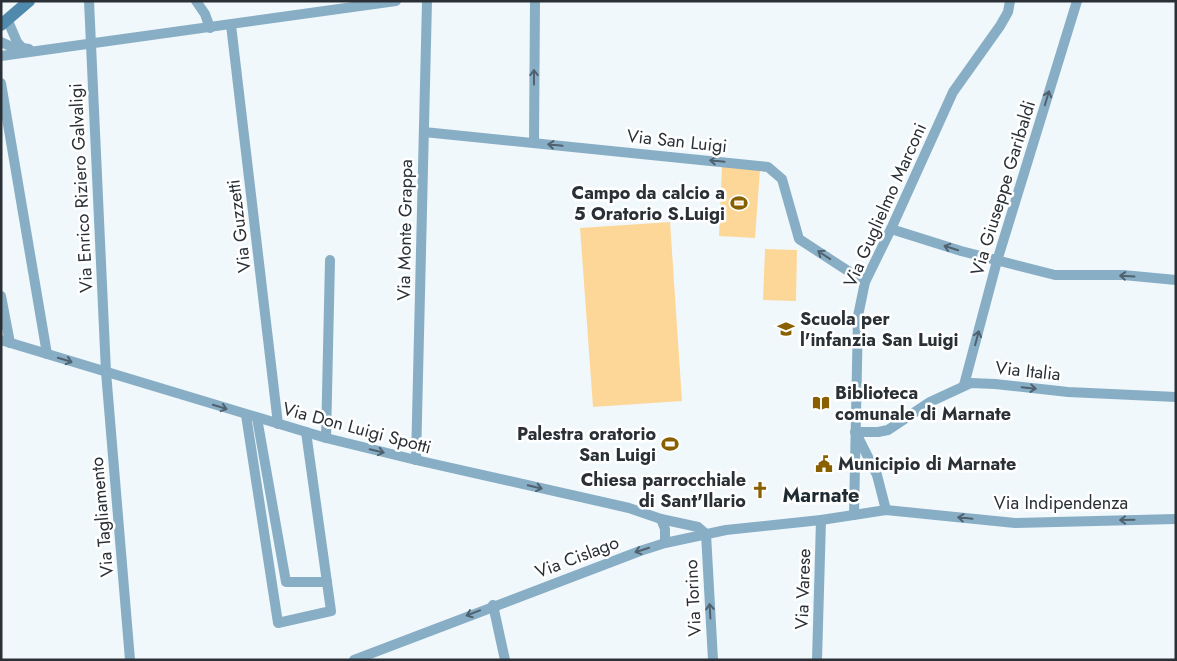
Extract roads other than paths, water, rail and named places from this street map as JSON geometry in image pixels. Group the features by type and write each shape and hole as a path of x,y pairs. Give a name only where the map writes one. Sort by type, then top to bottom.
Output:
{"street":[{"path":"22,48 3,25 29,1"},
{"name":"Via Enrico Riziero Galvaligi","path":"89,1 106,372"},
{"path":"196,1 205,14 210,28"},
{"path":"1,56 396,1"},
{"name":"Via Monte Grappa","path":"416,460 427,1"},
{"path":"534,1 534,143"},
{"name":"Via Guglielmo Marconi","path":"854,515 858,316 865,282 953,92 1000,26 1008,12 1010,1"},
{"name":"Via Giuseppe Garibaldi","path":"964,385 998,261 1077,1"},
{"name":"Via Guzzetti","path":"231,25 278,424"},
{"path":"1,42 35,50"},
{"path":"1,83 47,354"},
{"name":"Via San Luigi","path":"424,132 768,167 782,179 799,238 865,282"},
{"path":"891,229 998,261 1055,275 1123,276 1176,280"},
{"path":"326,438 330,260"},
{"path":"1,296 6,342"},
{"name":"Via Don Luigi Spotti","path":"6,342 326,438 630,508 661,519 698,527 706,534"},
{"name":"Via Tagliamento","path":"106,372 130,660"},
{"name":"Via Italia","path":"855,432 888,430 930,402 971,383 1068,392 1176,397"},
{"path":"246,414 278,623 331,611 306,432"},
{"path":"258,418 286,582 327,582"},
{"path":"855,432 875,470 886,510"},
{"path":"854,471 866,468 875,470"},
{"name":"Via Indipendenza","path":"854,515 886,510 1015,523 1176,519"},
{"name":"Via Cislago","path":"354,660 493,606 665,543 726,530 854,515"},
{"path":"661,519 665,529 665,543"},
{"name":"Via Varese","path":"817,660 821,520"},
{"name":"Via Torino","path":"706,534 713,660"},
{"path":"493,606 505,660"}],"place":[{"name":"Campo da calcio a 5 Oratorio S.Luigi","path":"739,203"},
{"name":"Scuola per l'infanzia San Luigi","path":"786,329"},
{"name":"Biblioteca comunale di Marnate","path":"821,403"},
{"name":"Palestra oratorio San Luigi","path":"670,444"},
{"name":"Municipio di Marnate","path":"824,464"},
{"name":"Chiesa parrocchiale di Sant'Ilario","path":"760,490"}],"district":[{"name":"Marnate","path":"821,495"}]}
